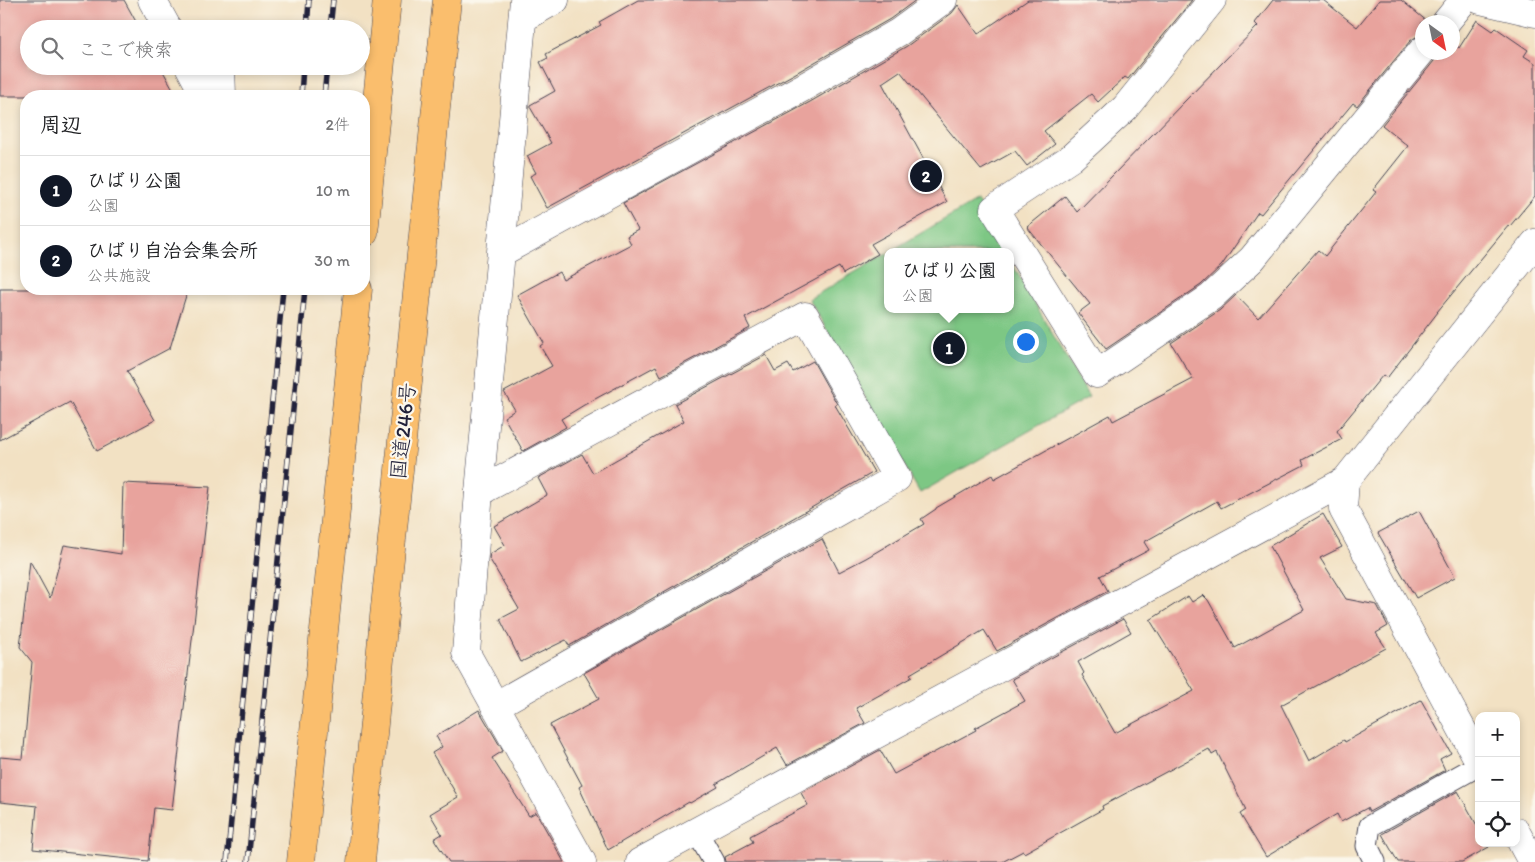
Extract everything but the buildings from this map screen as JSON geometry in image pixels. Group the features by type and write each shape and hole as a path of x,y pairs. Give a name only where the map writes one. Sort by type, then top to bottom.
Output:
{"highway":[{"path":"370,172 387,0"},
{"name":"国道246号","path":"361,862 383,626 447,0"},
{"path":"301,862 357,295"}],"street":[{"path":"152,0 163,20"},
{"path":"555,0 523,9 466,653 582,862"},
{"path":"502,252 802,88 899,32 943,0"},
{"path":"1212,0 1125,108 1071,158 994,209 1097,374 1211,297 1252,259 1415,60"},
{"path":"1452,15 1464,0"},
{"path":"1480,0 1535,13"},
{"path":"194,75 202,90"},
{"path":"222,75 222,90"},
{"path":"640,862 1345,481 1535,243"},
{"path":"479,492 805,316 897,478 495,706"},
{"path":"1345,481 1343,508 1477,757"},
{"path":"1520,840 1532,862"}],"lane":[{"path":"1375,862 1367,846 1370,826 1475,767"},
{"path":"697,832 714,862"}],"green space":[{"path":"977,200 1004,248 896,248"},
{"path":"884,255 884,313 1014,313 1014,267 1089,397 920,493 809,299"}],"railway":[{"path":"308,20 309,0"},
{"path":"331,20 333,0"},
{"path":"301,90 302,75"},
{"path":"325,90 326,75"},
{"path":"227,862 282,295"},
{"path":"248,862 304,295"}],"place":[{"name":"ひばり自治会集会所","path":"926,176"},
{"name":"ひばり公園","path":"949,348"}]}
